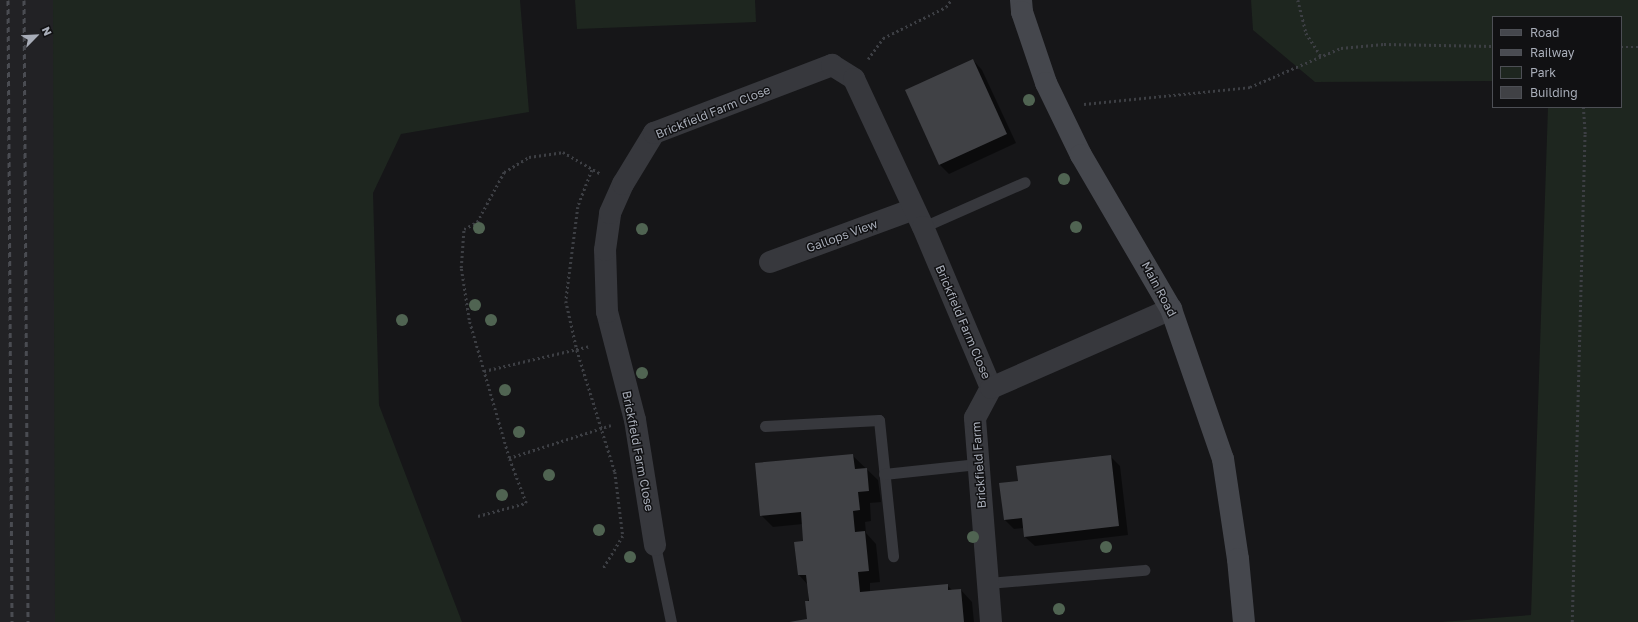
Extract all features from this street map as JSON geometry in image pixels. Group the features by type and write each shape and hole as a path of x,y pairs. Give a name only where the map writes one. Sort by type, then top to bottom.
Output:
{"main road":[{"name":"Main Road","path":"1021,0 1022,12 1046,83 1082,155 1171,309 1223,459 1238,559 1244,622"}],"street":[{"name":"Brickfield Farm Close","path":"656,545 635,420 613,340 607,312 605,250 610,213 623,184 654,133 832,65 854,79 919,218 990,388"},
{"name":"Gallops View","path":"770,262 919,218"},
{"path":"990,388 1171,309"},
{"name":"Brickfield Farm","path":"990,388 975,418 977,464 991,622"}],"lane":[{"path":"919,218 1024,182"},
{"path":"765,426 878,420 893,556"},
{"path":"884,474 977,464"},
{"path":"656,545 671,622"},
{"path":"988,583 1144,570"}],"path":[{"path":"854,79 883,38 946,7 950,0"},
{"path":"1298,0 1306,34 1321,56"},
{"path":"1058,107 1250,87 1286,73 1341,48 1384,44 1492,46"},
{"path":"1622,47 1638,47"},
{"path":"1572,622 1585,134 1583,108"},
{"path":"478,516 526,503 509,458 469,320 461,268 464,230 477,222 504,172 529,158 563,152 592,170 623,184"},
{"path":"592,170 578,208 566,301 577,350 602,426 615,472 623,536 603,569"},
{"path":"484,371 577,350 613,340"},
{"path":"509,458 602,426 635,420"}],"shaded area":[{"path":"0,0 61,0 57,622 0,622"}],"green space":[{"path":"53,0 520,0 529,112 401,134 373,193 379,405 462,622 55,622"},
{"path":"575,0 755,0 756,22 577,29"},
{"path":"1251,0 1638,0 1638,622 1441,622 1531,615 1548,108 1622,108 1622,16 1492,16 1492,81 1315,82 1253,30"}],"building":[{"path":"973,59 1007,134 939,165 905,90"},
{"path":"853,454 855,469 867,468 869,491 858,492 860,510 853,511 855,532 865,531 869,571 858,572 860,592 948,584 948,590 961,589 964,622 789,622 807,619 805,601 809,601 806,575 798,575 794,542 803,541 801,512 760,516 755,463"},
{"path":"1111,455 1119,526 1024,537 1022,518 1004,520 999,483 1018,481 1016,466"}],"railway":[{"path":"8,0 12,622"},
{"path":"24,0 28,622"}]}
